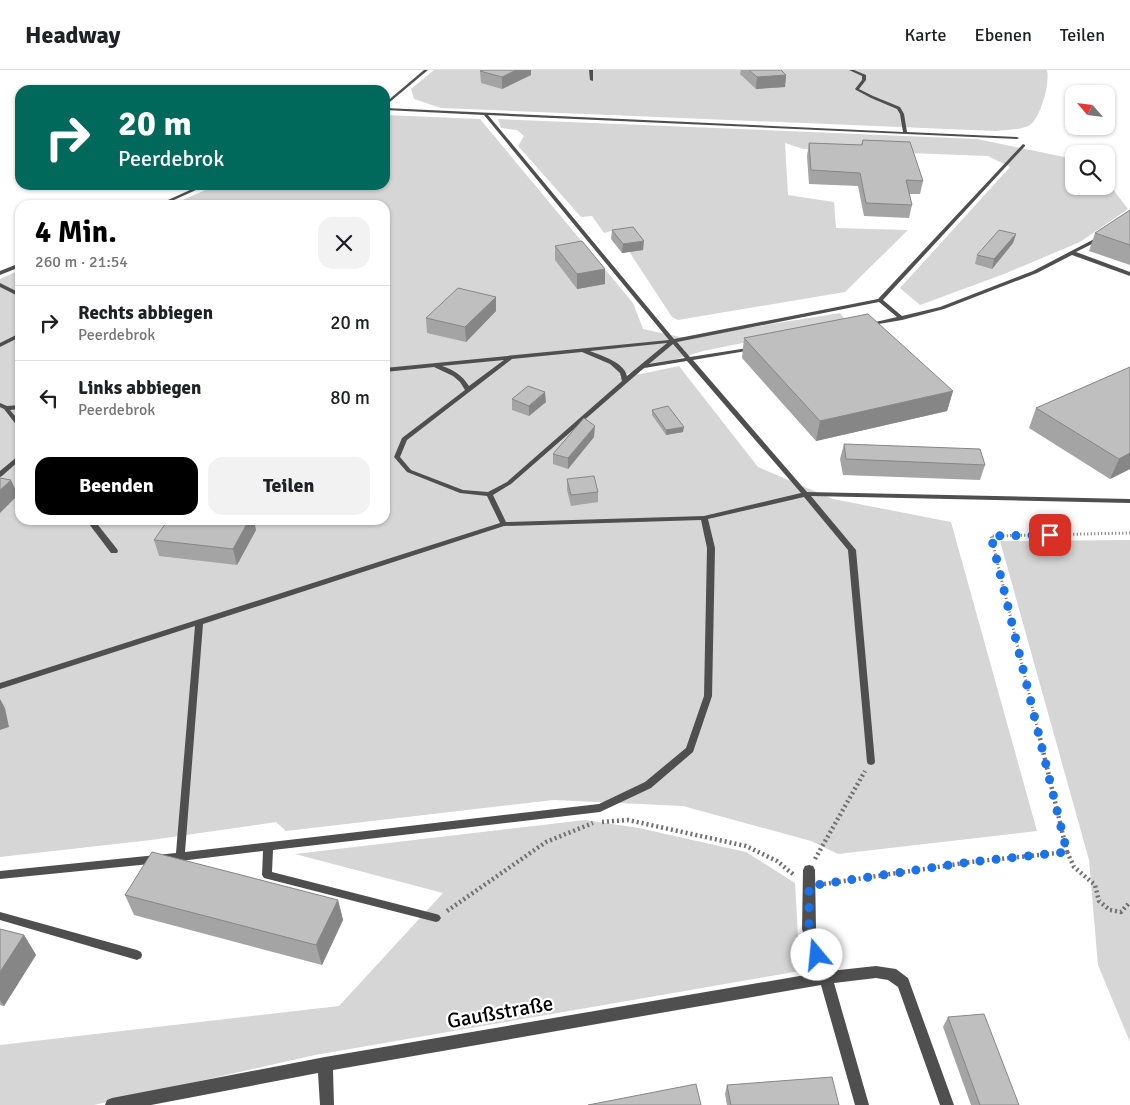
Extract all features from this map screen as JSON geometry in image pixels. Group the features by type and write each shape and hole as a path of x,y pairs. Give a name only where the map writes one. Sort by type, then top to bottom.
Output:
{"street":[{"path":"809,870 809,928 862,1105"},
{"name":"Gaußstraße","path":"112,1105 325,1064 825,977 876,972 891,974 897,977 908,991 947,1105"},
{"path":"325,1064 327,1105"}],"lane":[{"path":"390,102 426,70"},
{"path":"591,70 592,80"},
{"path":"852,70 864,75 864,80 857,89 872,98 899,108 905,131"},
{"path":"390,107 486,114 905,131 1017,138"},
{"path":"486,114 673,341 852,550 871,762"},
{"path":"390,369 673,341 880,300 1023,145"},
{"path":"170,200 194,190"},
{"path":"858,328 942,308 1035,272 1107,233"},
{"path":"1073,253 1130,274"},
{"path":"0,273 15,267"},
{"path":"0,285 15,292"},
{"path":"880,300 902,318"},
{"path":"0,345 15,338"},
{"path":"511,357 404,439 397,457 409,471 462,492 489,494 509,483 625,380 673,341"},
{"path":"641,367 756,347"},
{"path":"580,350 612,363 623,372 625,380"},
{"path":"432,365 452,372 463,379 468,390"},
{"path":"3,407 15,420"},
{"path":"0,475 15,462"},
{"path":"489,494 504,524"},
{"path":"0,686 504,524 704,518 806,494 1130,501"},
{"path":"0,874 180,857 600,808 648,785 690,750 708,696 711,548 704,518"},
{"path":"94,525 114,551"},
{"path":"180,857 199,622"},
{"path":"268,847 267,875 436,918"},
{"path":"0,916 136,955"}],"path":[{"path":"1130,533 991,536 1067,852 1074,867 1095,885 1099,901 1110,910 1122,912 1130,902"},
{"path":"809,870 871,762"},
{"path":"436,918 546,842 594,823 628,820 746,846 777,861 809,886 970,862 1067,852"}],"shaded area":[{"path":"434,70 1047,70 1048,76 1044,99 1034,121 1023,128 995,131 441,108 414,99 411,89"},
{"path":"390,115 480,119 633,303 643,329 685,338 840,313 847,322 703,351 617,377 679,366 758,467 833,499 951,522 1037,831 838,854 811,841 683,806 554,800 286,831 276,822 151,840 0,857 0,279 15,272 15,525 390,525 390,200 182,200 206,190 390,190"},
{"path":"498,119 977,139 1065,157 1065,195 1115,195 1115,192 1128,209 1080,242 1004,274 920,305 900,288 1010,167 988,156 803,149 785,143 788,195 834,202 836,228 908,230 845,292 678,320 672,317 615,230 604,233 592,216 581,217 518,146 524,136 517,130 501,128"},
{"path":"1130,540 1130,1042 1098,965 1089,860 1000,541"},
{"path":"585,820 639,828 746,852 795,883 800,971 315,1055 94,1105 0,1105 0,1045 339,1006 443,893 295,854"}],"building":[{"path":"516,70 502,77 480,71"},
{"path":"749,70 781,70 786,75 757,77"},
{"path":"863,140 910,142 923,181 906,180 912,205 866,203 860,173 811,170 809,143 862,145"},
{"path":"1130,210 1130,245 1095,233"},
{"path":"633,227 644,241 623,244 612,230"},
{"path":"999,230 1016,234 994,259 977,255"},
{"path":"582,241 605,269 577,274 555,246"},
{"path":"458,288 496,297 465,327 426,318"},
{"path":"868,314 953,391 820,421 744,338"},
{"path":"1130,367 1130,453 1119,459 1036,408"},
{"path":"528,386 545,392 529,406 512,399"},
{"path":"668,406 684,427 666,430 652,410"},
{"path":"584,418 595,426 568,458 553,454"},
{"path":"844,444 980,449 985,465 846,459"},
{"path":"594,476 598,492 571,495 567,479"},
{"path":"0,478 11,480 0,490"},
{"path":"164,525 246,525 233,549 154,540"},
{"path":"152,852 338,900 316,945 125,895"},
{"path":"0,929 24,935 0,972"},
{"path":"984,1014 1019,1105 980,1105 948,1017"},
{"path":"832,1077 839,1105 731,1105 727,1085"},
{"path":"696,1084 701,1105 588,1105"}],"route":[{"path":"817,955 809,928 809,886 970,862 1067,852 991,536 1050,535"}]}
